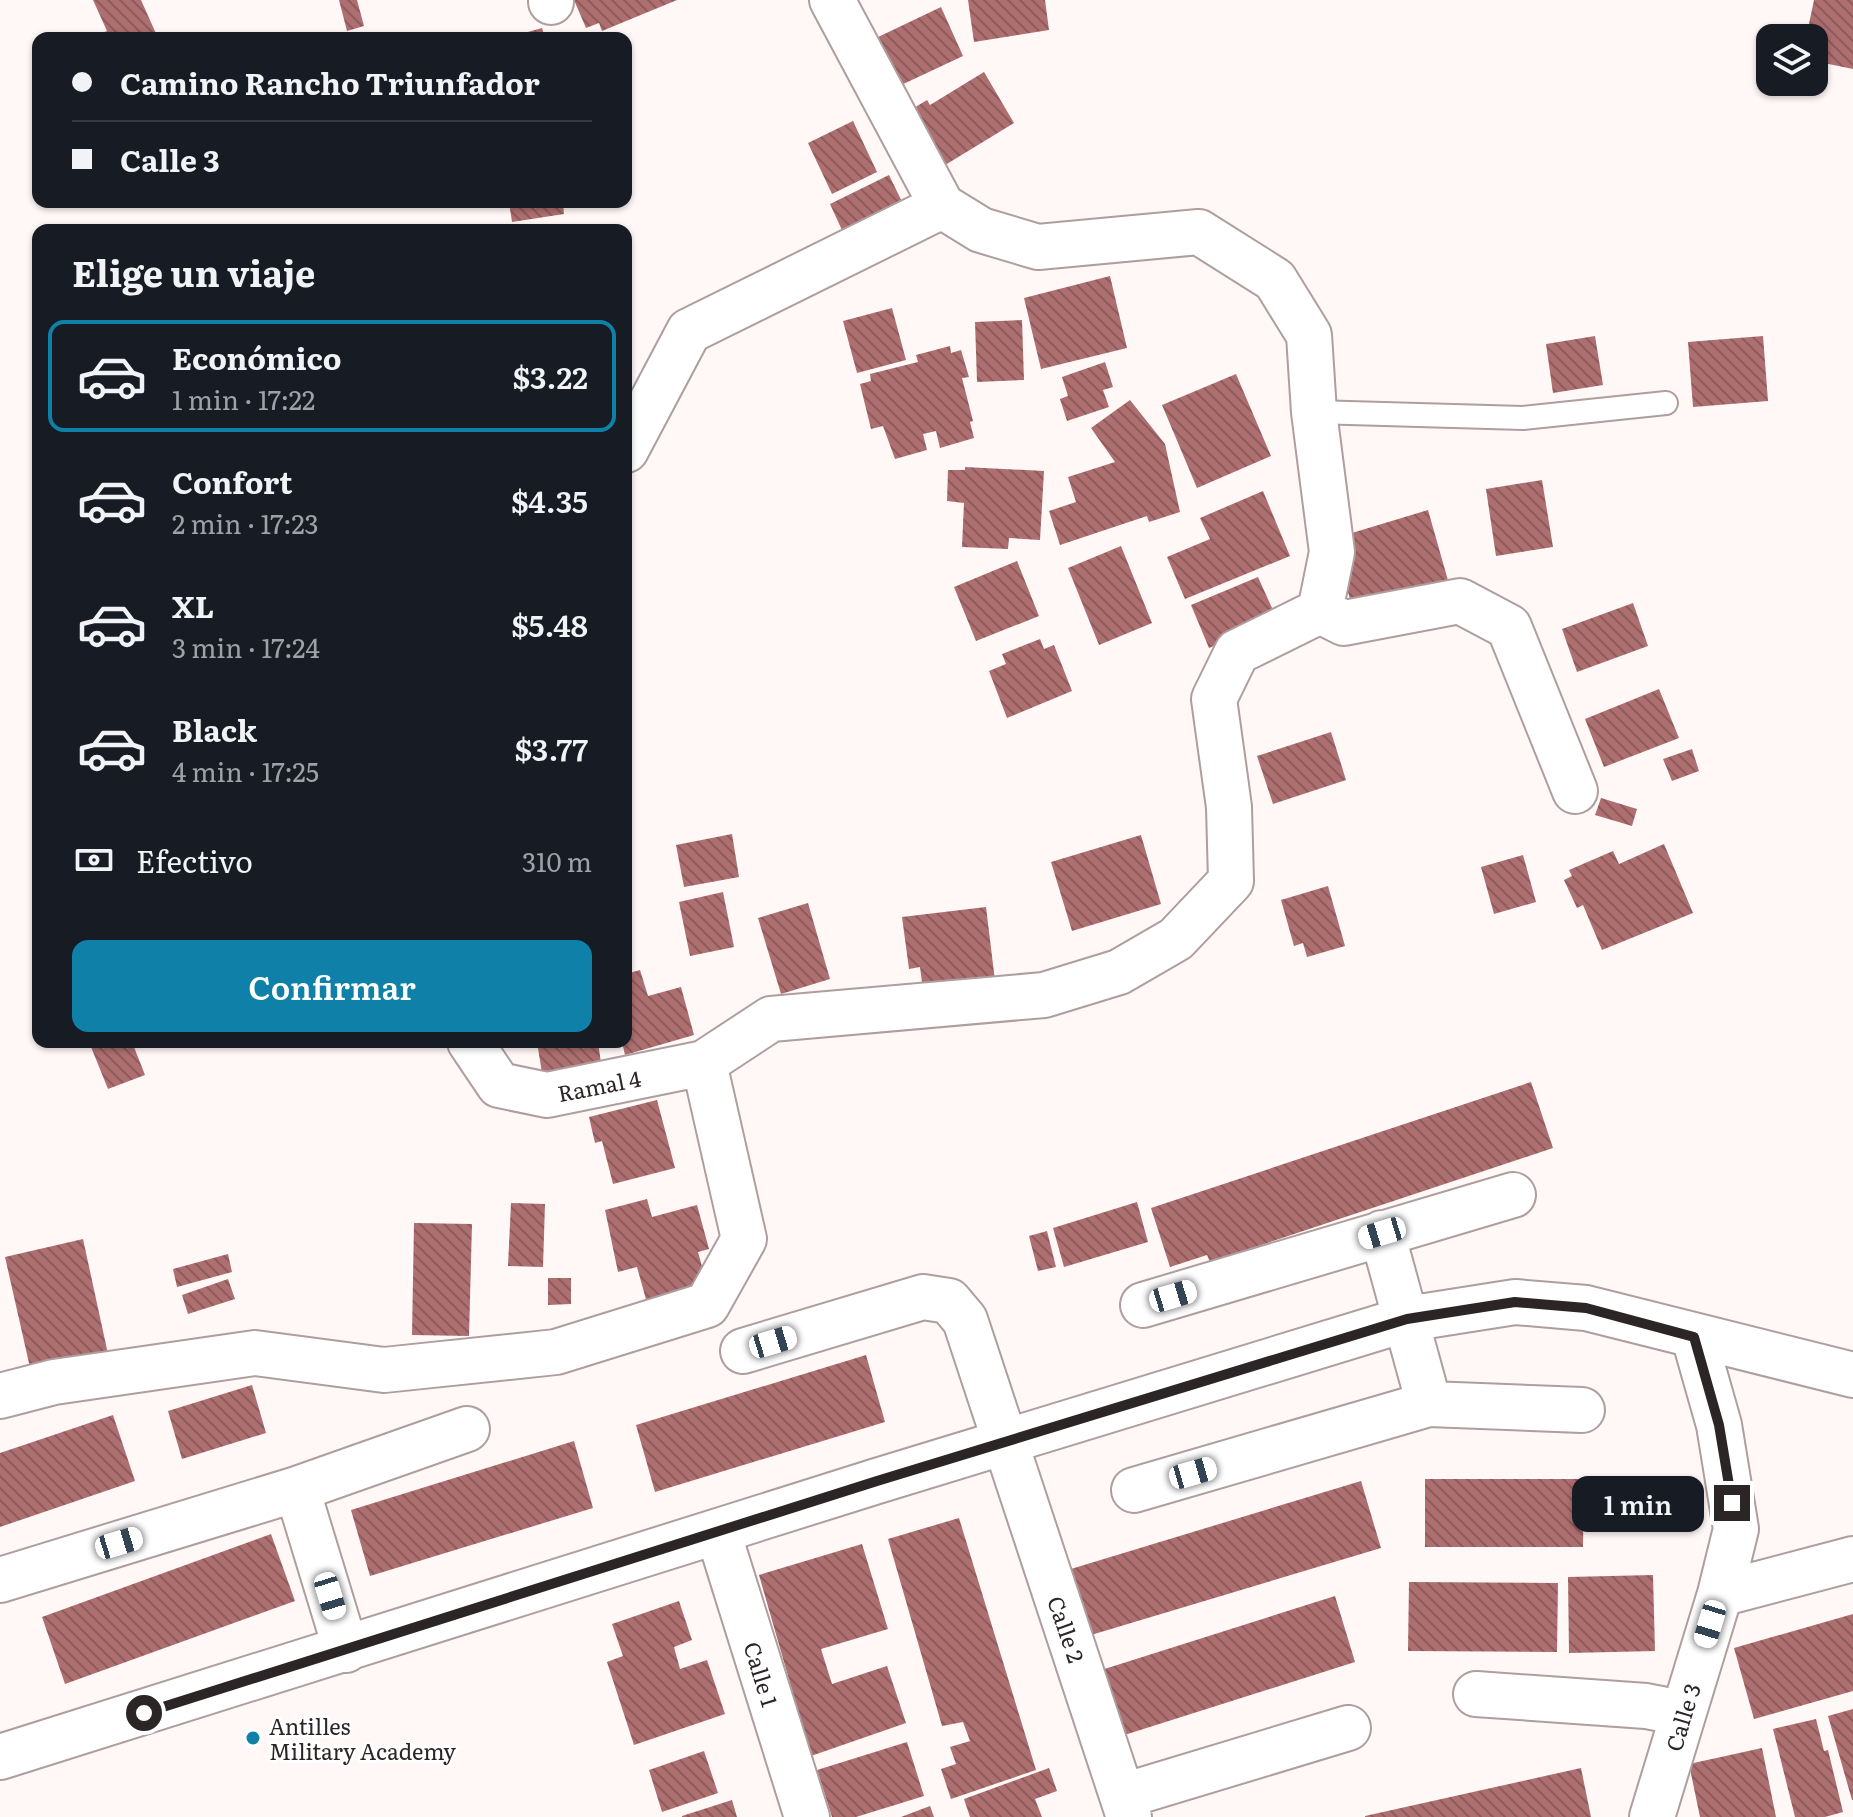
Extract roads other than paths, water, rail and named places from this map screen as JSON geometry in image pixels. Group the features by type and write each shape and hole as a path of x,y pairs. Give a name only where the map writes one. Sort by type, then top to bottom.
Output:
{"street":[{"path":"832,0 942,206 981,230 1038,247 1199,232 1275,280 1309,335 1314,412 1332,552 1320,611"},
{"path":"632,439 689,331 942,206"},
{"path":"1320,611 1344,623 1460,601 1509,627 1575,791"},
{"path":"0,1396 54,1382 255,1353 384,1370 556,1352 707,1305 744,1239 704,1063 771,1019 1044,995 1119,972 1176,939 1231,881 1229,807 1214,699 1237,652 1320,611"},
{"name":"Ramal 4","path":"474,1048 499,1085 547,1095 704,1063"},
{"path":"1143,1305 1513,1195"},
{"path":"1382,1233 1429,1404"},
{"name":"Calle 2","path":"743,1351 923,1297 949,1301 965,1320 1126,1807"},
{"path":"0,1757 1407,1319 1515,1302 1586,1308 1853,1375"},
{"name":"Calle 3","path":"1652,1817 1720,1594 1736,1529 1719,1425 1694,1337"},
{"path":"1134,1490 1429,1404 1582,1410"},
{"path":"0,1580 297,1489 467,1429"},
{"path":"297,1489 346,1650"},
{"name":"Calle 1","path":"718,1532 807,1817"},
{"path":"1720,1594 1853,1559"},
{"path":"1476,1694 1646,1706 1682,1713"},
{"path":"1126,1807 1348,1728"}],"lane":[{"path":"1314,412 1523,418 1666,403"}],"place":[{"name":"Antilles Military Academy","path":"253,1738"}]}
